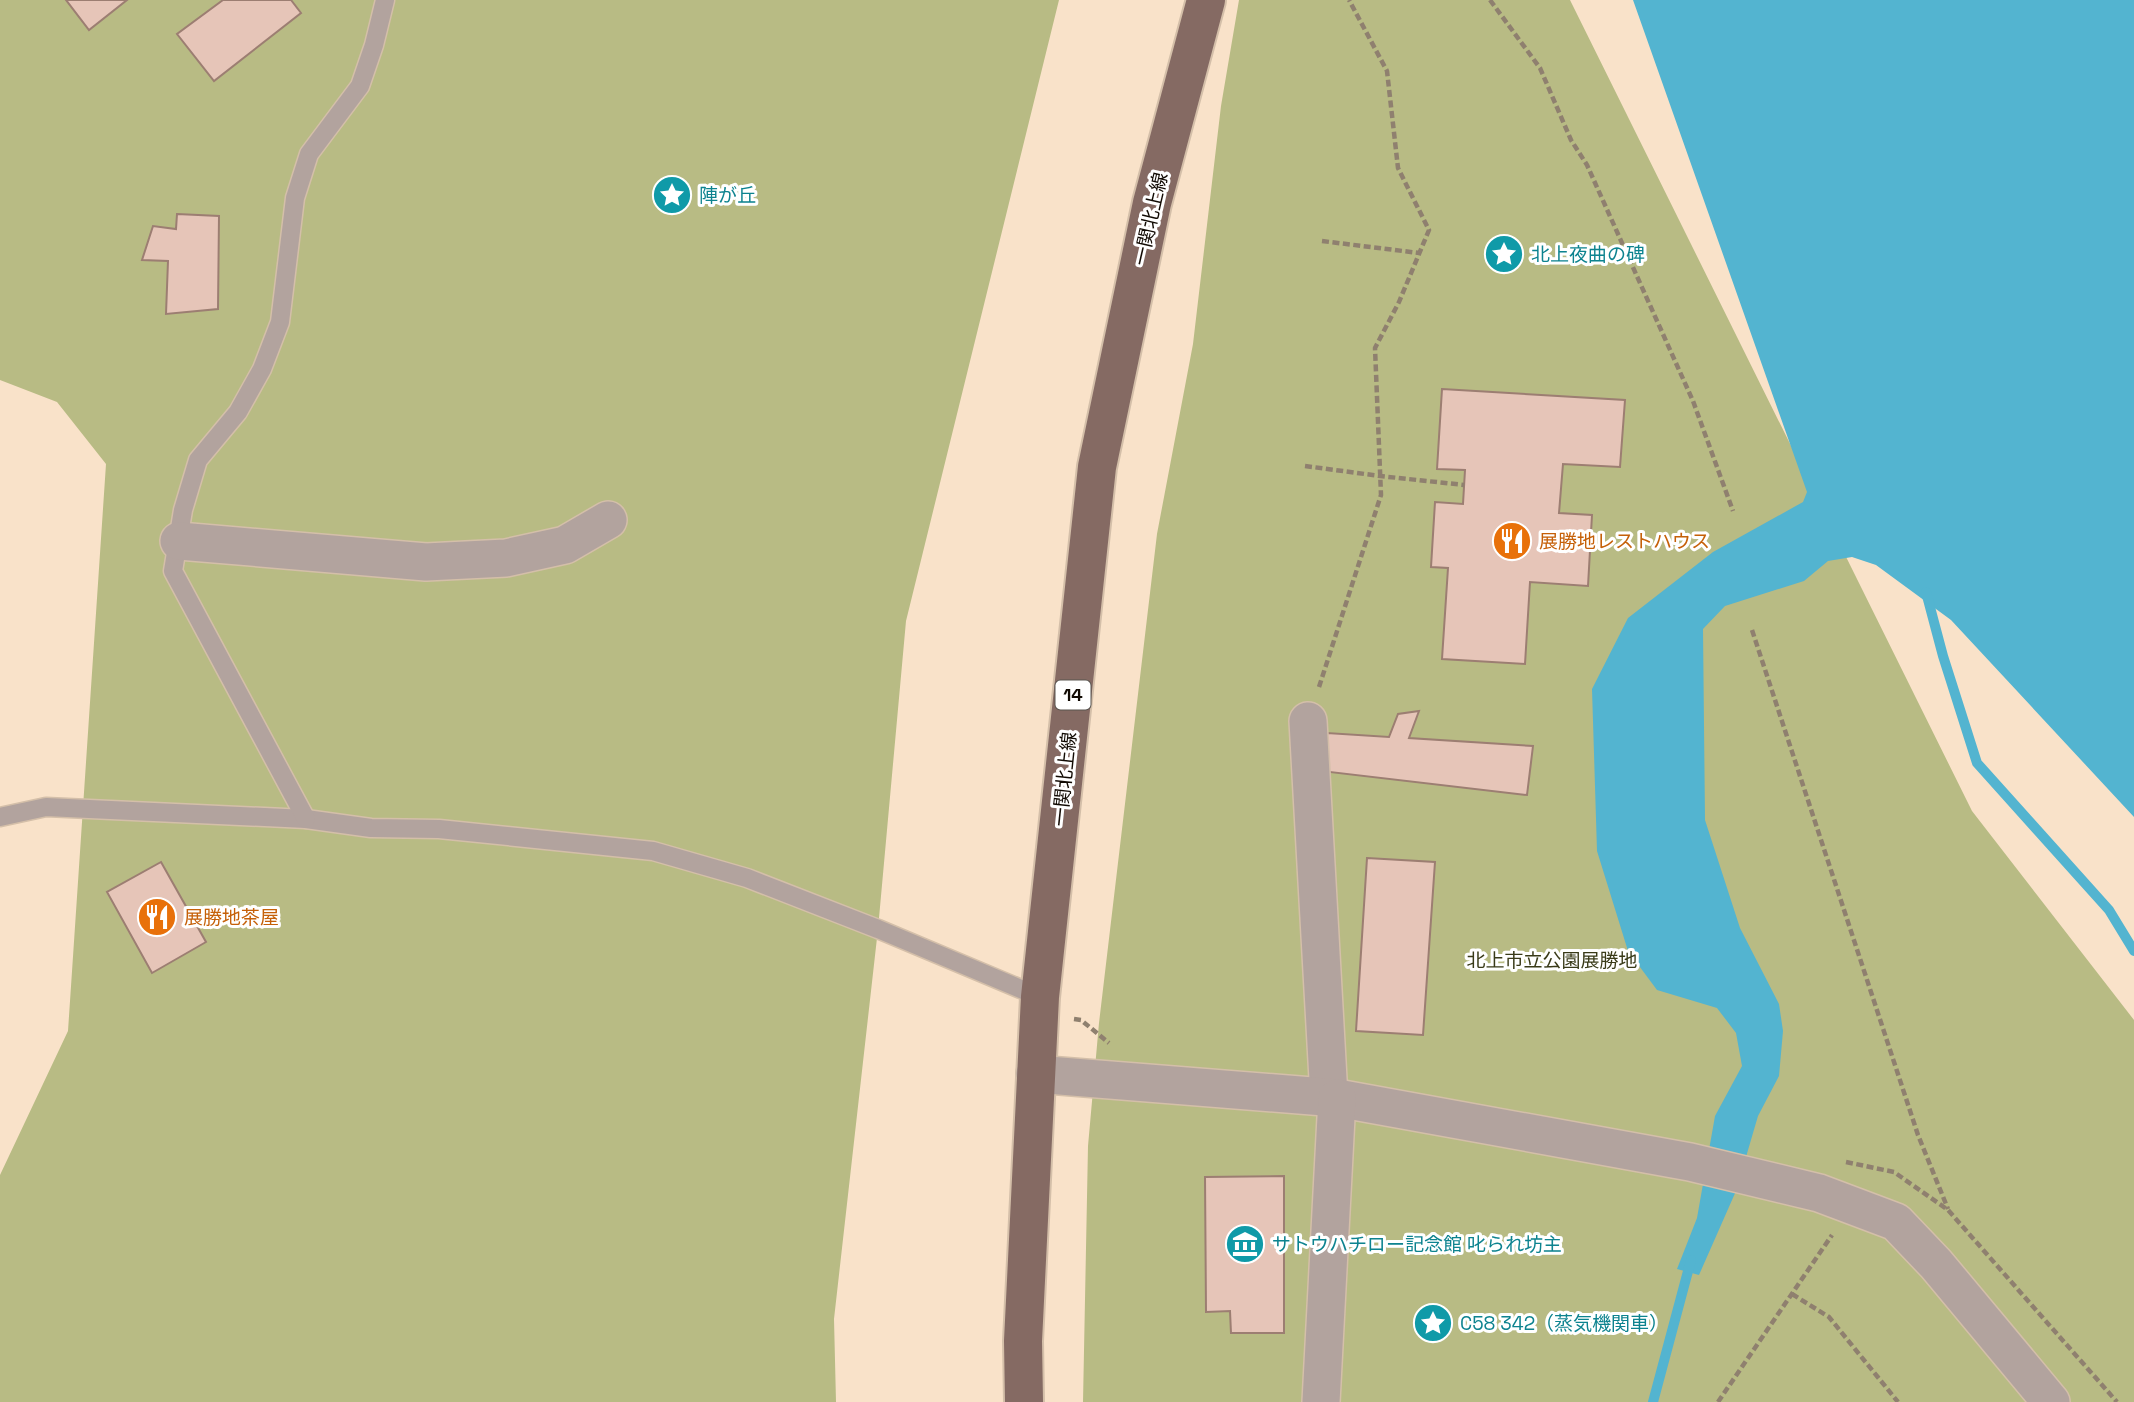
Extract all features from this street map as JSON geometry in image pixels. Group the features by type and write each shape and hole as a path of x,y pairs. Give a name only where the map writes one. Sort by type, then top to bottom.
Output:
{"main road":[{"name":"一関北上線","path":"1024,1402 1023,1341 1040,997 1097,467 1152,202 1206,0"}],"street":[{"path":"179,541 439,562 506,558 565,545 608,520"},
{"path":"1308,721 1333,1097 1321,1402"},
{"path":"1035,1074 1333,1097 1690,1162 1836,1200 1896,1222 1936,1264 2051,1402"}],"lane":[{"path":"306,819 173,571 183,510 198,460 238,412 267,357 280,322 295,198 309,154 360,86 385,0"},
{"path":"0,817 46,807 306,819 372,828 439,830 653,850 747,878 1040,997"}],"path":[{"path":"1308,721 1381,495 1375,348 1399,302 1429,230 1398,168 1387,71 1349,0"},
{"path":"1490,0 1541,68 1571,140 1587,164 1693,401 1733,511"},
{"path":"1322,241 1419,253"},
{"path":"1305,466 1464,485"},
{"path":"1752,630 1918,1135 1948,1210"},
{"path":"1718,1402 1792,1294 1836,1200"},
{"path":"1792,1294 1829,1317 1898,1402"}],"green space":[{"path":"0,0 1059,0 906,621 878,929 834,1319 836,1402 0,1402 0,1175 68,1031 106,464 57,402 0,380"},
{"name":"北上市立公園展勝地","path":"1239,0 1570,0 1972,811 2134,1020 2134,1402 1083,1402 1088,1146 1099,1023 1157,534 1193,344 1221,106"}],"water":[{"path":"1633,0 2134,0 2134,817 1951,620 1876,565 1852,557 1828,561 1804,581 1725,606 1703,629 1705,820 1740,928 1779,1004 1783,1031 1779,1076 1758,1116 1736,1191 1699,1275 1677,1269 1697,1218 1715,1116 1742,1066 1736,1033 1717,1008 1657,990 1628,951 1597,851 1592,689 1628,618 1713,552 1803,502 1807,492"}],"building":[{"path":"66,0 127,0 89,30"},
{"path":"223,0 291,0 301,13 214,81 177,34"},
{"path":"177,214 219,216 218,309 166,314 168,261 142,260 153,226 176,229"},
{"name":"展勝地レストハウス","path":"1442,389 1625,400 1620,467 1563,464 1559,513 1592,515 1588,586 1530,582 1525,664 1442,659 1448,568 1431,567 1435,502 1463,504 1465,470 1437,469"},
{"path":"1419,711 1409,738 1533,746 1527,795 1321,771 1327,733 1389,737 1398,714"},
{"path":"1367,858 1435,862 1423,1035 1356,1031"},
{"name":"展勝地茶屋","path":"161,862 206,942 152,973 107,892"},
{"name":"サトウハチロー記念館 叱られ坊主","path":"1284,1176 1284,1333 1231,1333 1230,1311 1206,1312 1205,1177"}],"waterway":[{"path":"1926,592 1977,763 2109,910 2134,951"},
{"path":"1653,1402 1691,1260"}],"place":[{"name":"陣が丘","path":"672,195"},
{"name":"北上夜曲の碑","path":"1504,254"},
{"name":"展勝地レストハウス","path":"1512,541"},
{"name":"展勝地茶屋","path":"157,917"},
{"name":"サトウハチロー記念館 叱られ坊主","path":"1245,1244"},
{"name":"C58 342（蒸気機関車）","path":"1433,1323"}]}
